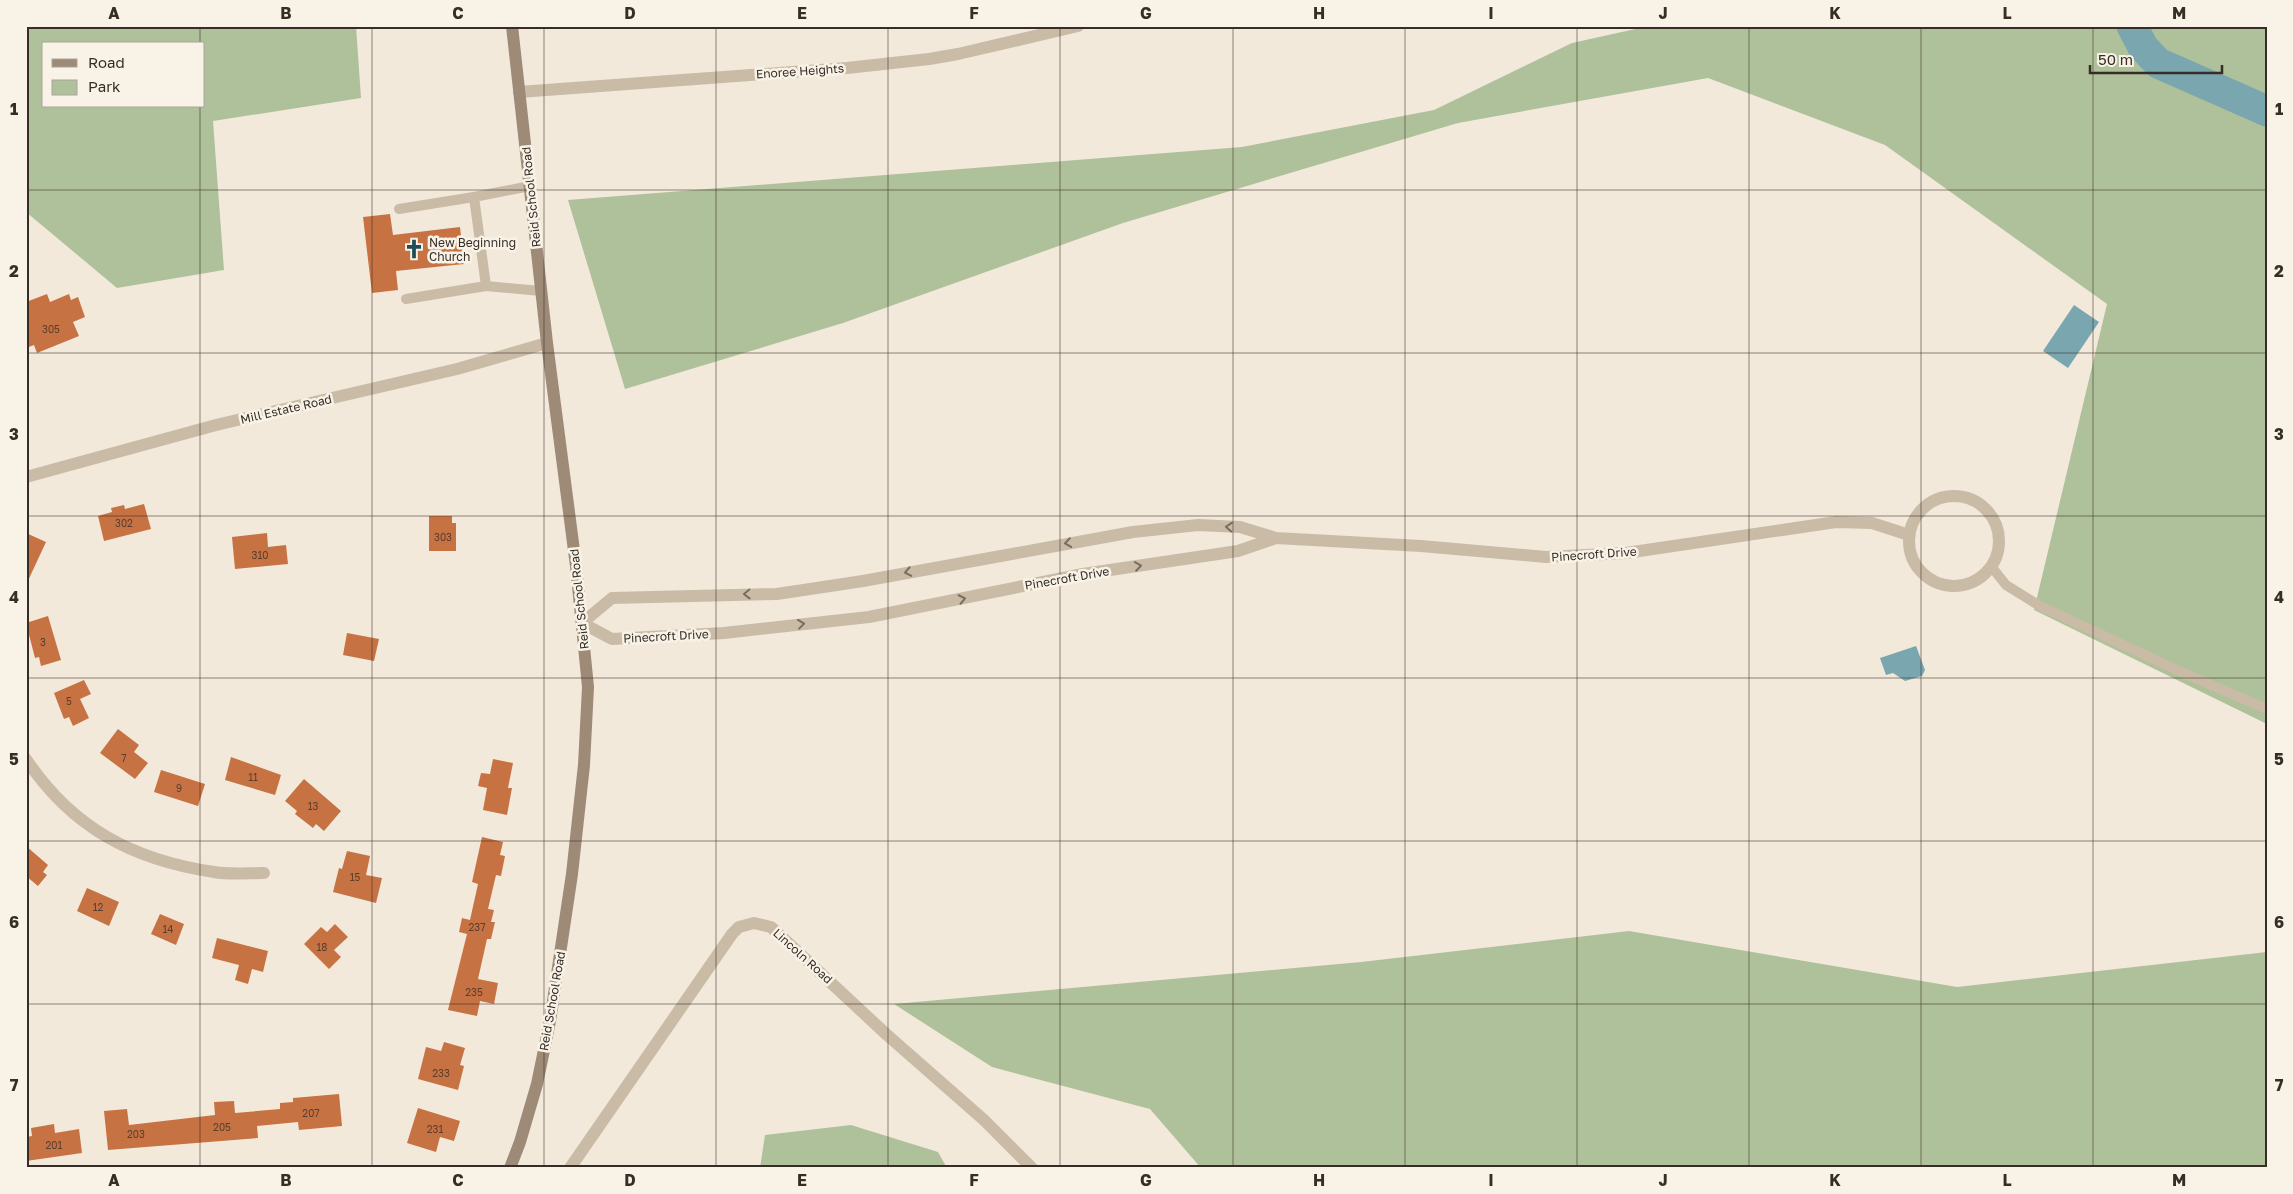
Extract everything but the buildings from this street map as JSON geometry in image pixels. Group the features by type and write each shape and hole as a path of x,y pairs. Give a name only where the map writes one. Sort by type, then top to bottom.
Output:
{"street":[{"name":"Reid School Road","path":"510,1168 537,1084 550,1021 572,874 584,766 588,687 512,26"},
{"name":"Enoree Heights","path":"519,92 846,68 929,59 1078,26"},
{"name":"Mill Estate Road","path":"26,477 216,425 457,369 547,342"},
{"path":"1950,496 1970,499 1986,510 1996,527 1998,547 1991,566 1977,580 1967,584 1947,585 1938,583 1921,572 1915,564 1910,550 1909,535 1916,516 1931,502 1950,496"},
{"name":"Pinecroft Drive","path":"1276,538 1238,551 1083,574 869,617 724,633 612,639 582,623 612,598 777,594 864,581 1133,532 1198,525 1240,527 1276,538 1421,546 1546,557 1626,553 1836,522 1872,522 1909,535"},
{"path":"26,759 70,812 92,829 116,843 142,854 215,872 264,873"},
{"name":"Lincoln Road","path":"570,1168 732,934 739,928 754,922 771,927 801,952 886,1034 984,1120 1032,1168"}],"lane":[{"path":"399,209 530,186"},
{"path":"474,197 486,286"},
{"path":"406,299 486,286 541,291"},
{"path":"1991,566 2006,585 2040,606 2179,672 2267,709"}],"green space":[{"path":"26,26 356,26 361,98 213,121 224,270 117,288 26,212"},
{"path":"1649,26 2267,26 2267,724 2034,610 2107,304 1885,145 1708,78 1458,123 1123,223 843,323 625,389 568,200 1242,147 1434,110 1572,43"},
{"path":"1629,931 1957,987 2267,952 2267,1168 1201,1168 1150,1109 992,1067 894,1004 1361,962"},
{"path":"851,1125 938,1152 947,1168 760,1168 765,1135"}],"water":[{"path":"2074,305 2099,322 2068,368 2043,351"},
{"path":"1916,646 1925,670 1922,676 1905,681 1893,673 1886,675 1880,658"}],"waterway":[{"path":"2132,26 2143,47 2158,63 2267,111"}],"place":[{"name":"New Beginning Church","path":"414,249"}]}
